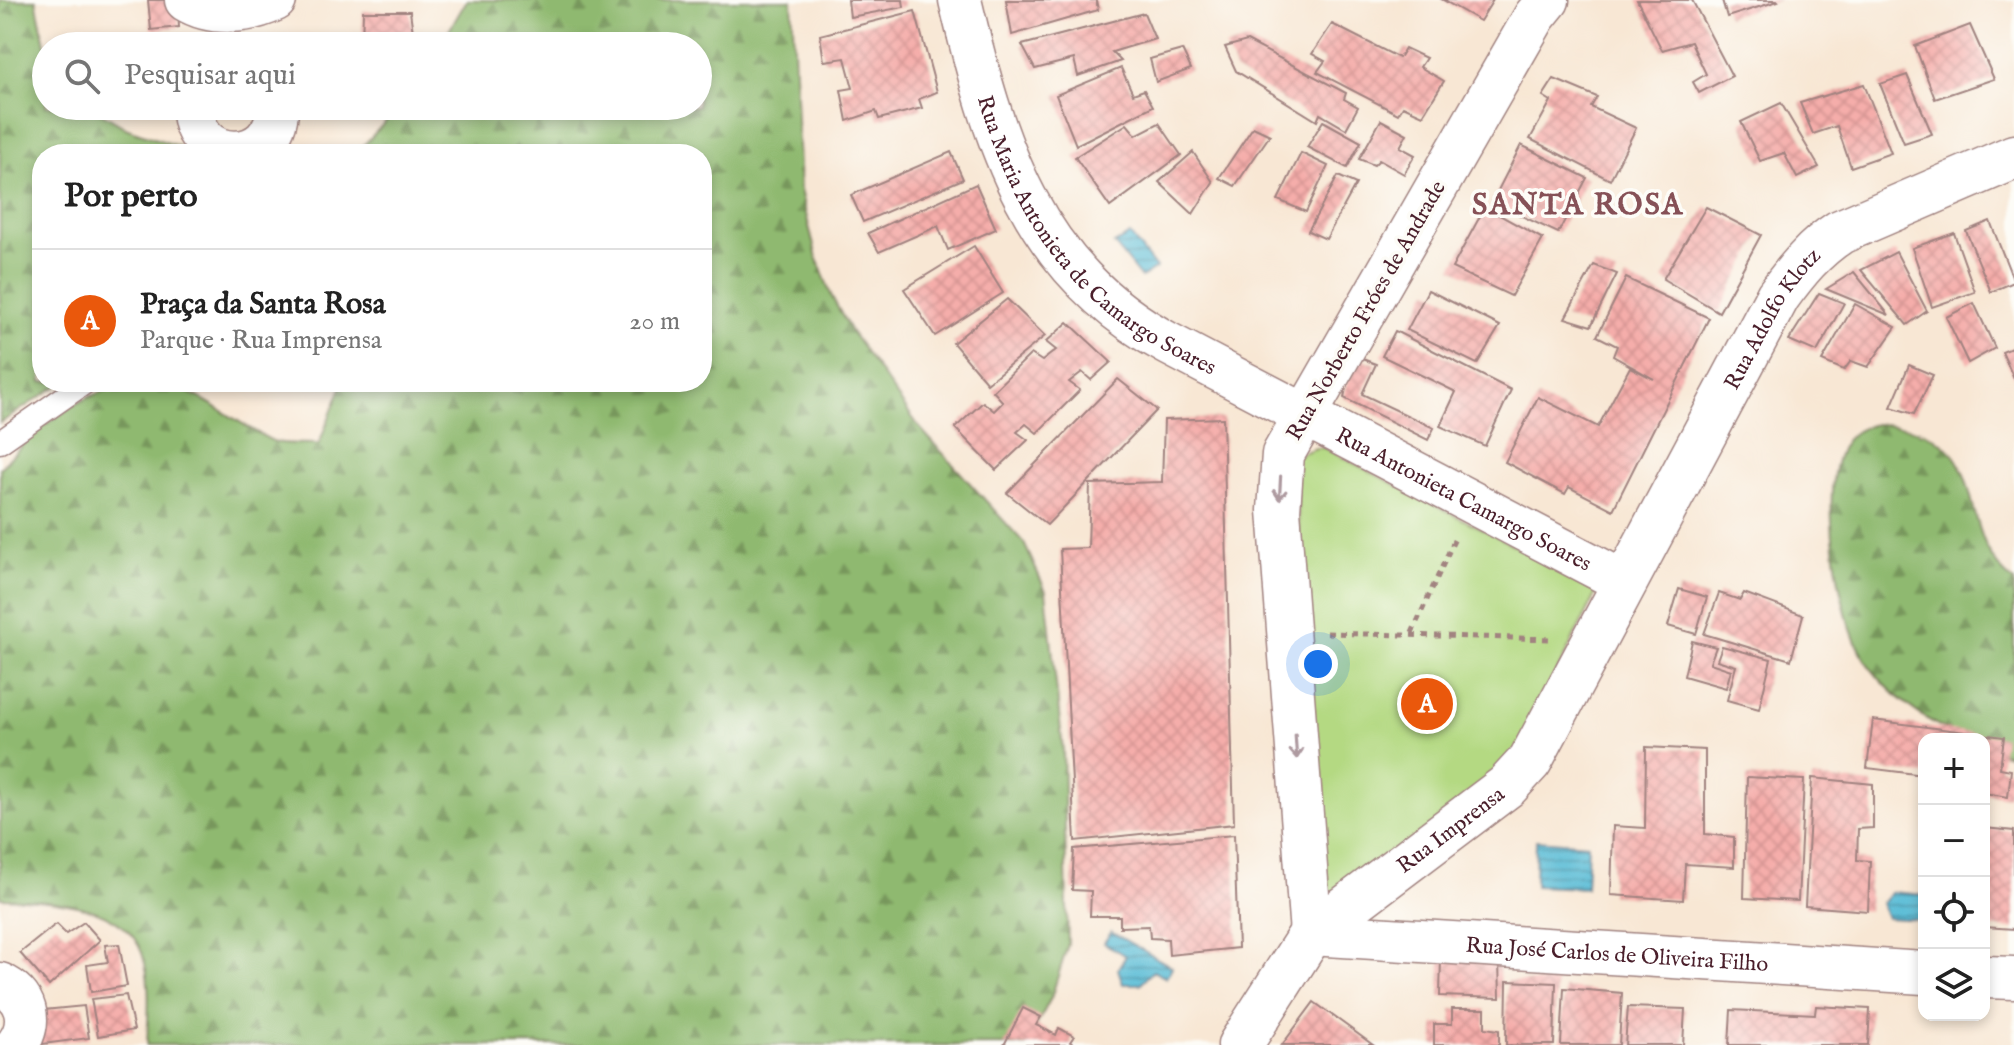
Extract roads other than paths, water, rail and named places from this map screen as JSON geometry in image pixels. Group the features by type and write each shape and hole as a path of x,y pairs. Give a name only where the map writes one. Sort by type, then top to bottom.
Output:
{"street":[{"path":"186,0 207,9 235,28 275,0"},
{"name":"Rua Maria Antonieta de Camargo Soares","path":"960,0 974,60 1009,165 1034,214 1068,267 1110,309 1135,326 1303,415"},
{"name":"Rua Norberto Fróes de Andrade","path":"1311,934 1279,510 1283,454 1535,16 1548,0"},
{"path":"195,120 197,130 210,144"},
{"path":"258,144 273,129 275,120"},
{"name":"Rua Adolfo Klotz","path":"1624,582 1778,296 1818,247 1840,232 2014,157"},
{"name":"Rua Antonieta Camargo Soares","path":"1303,415 1624,582"},
{"name":"Rua Imprensa","path":"1240,1045 1311,934 1507,786 1530,761 1624,582"},
{"name":"Rua José Carlos de Oliveira Filho","path":"1311,934 1918,973"},
{"path":"1990,977 2014,978"},
{"path":"0,984 19,997 26,1014 24,1033 17,1045"}],"lane":[{"path":"0,442 72,392"}],"water":[{"path":"1130,235 1156,268 1141,278 1114,244"},
{"path":"1536,840 1588,844 1586,888 1535,886"},
{"path":"1891,892 1918,894 1918,920 1887,918 1881,903"},
{"path":"1111,932 1172,967 1166,978 1153,971 1140,984 1123,984 1118,969 1126,956 1104,943"}],"place":[{"name":"Praça da Santa Rosa","path":"1427,704"}],"district":[{"name":"SANTA ROSA","path":"1578,204"}]}
